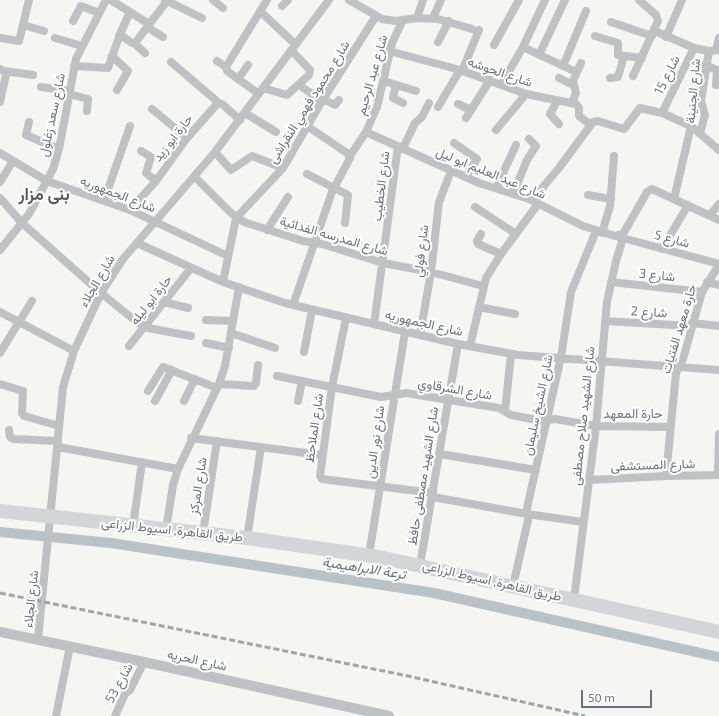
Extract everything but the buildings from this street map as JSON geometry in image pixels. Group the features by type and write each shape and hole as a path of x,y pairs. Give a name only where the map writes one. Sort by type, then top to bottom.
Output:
{"highway":[{"name":"طريق القاهرة, اسيوط الزراعى","path":"0,511 247,538 369,555 719,632"}],"street":[{"name":"شارع سعد زغلول","path":"0,250 36,203 47,181 59,149 74,66 82,46 106,0"},
{"path":"111,0 130,12 163,37"},
{"path":"213,0 223,8"},
{"path":"226,67 267,0"},
{"name":"شارع الجلاء","path":"38,640 52,517 64,381 74,351 101,293 123,259 215,152 330,0"},
{"path":"349,0 376,16 389,21 433,18 475,29 461,70 438,107"},
{"path":"417,18 423,0"},
{"path":"433,18 441,0"},
{"path":"494,45 518,0"},
{"path":"501,85 523,47 545,0"},
{"path":"539,55 565,0"},
{"path":"633,76 658,24 658,18 639,0"},
{"path":"666,37 682,0"},
{"path":"134,43 168,1 202,18"},
{"path":"0,38 19,41 30,6"},
{"path":"73,21 81,6 99,13"},
{"path":"217,61 226,67 227,71 261,91 287,95 299,85 310,72 293,47 260,11"},
{"path":"74,66 106,69 130,12"},
{"path":"563,66 586,12"},
{"name":"شارع محمود فهمي النقراشى","path":"236,218 283,168 307,126 376,16"},
{"name":"شارع عبد الرحيم","path":"293,306 313,242 334,187 350,156 366,132 377,107 384,81 389,52 403,20"},
{"path":"438,42 449,21"},
{"path":"611,22 654,33 694,48 714,50"},
{"path":"23,25 44,31"},
{"path":"119,36 134,43 145,53"},
{"path":"595,36 617,42 619,46 617,54 642,58"},
{"path":"55,38 82,46"},
{"name":"شارع الجنينة","path":"700,133 704,115 701,102 706,66 719,38"},
{"path":"523,47 576,72"},
{"name":"شارع 15","path":"662,114 694,48"},
{"name":"شارع الحوشه","path":"389,52 461,70 526,94 572,103"},
{"path":"112,56 128,71 117,90"},
{"path":"610,78 618,77 624,56"},
{"path":"171,62 219,103 276,132"},
{"path":"581,63 573,81 573,86 576,93 572,103 578,106 579,116 591,125"},
{"path":"238,78 248,65"},
{"path":"706,66 717,70 716,86"},
{"path":"2,70 33,75"},
{"path":"0,102 6,75 2,70"},
{"path":"559,78 573,86"},
{"path":"466,118 490,80"},
{"path":"384,81 416,91"},
{"path":"299,85 323,100 335,105 339,100"},
{"path":"396,85 393,98 403,103"},
{"path":"41,87 69,92 88,99 87,111"},
{"path":"496,130 526,94"},
{"path":"557,101 550,114 560,124"},
{"name":"حارة ابو زيد","path":"130,210 156,180 187,138 219,103"},
{"name":"شارع الخطيب","path":"374,324 401,147 415,123 423,116 429,103"},
{"path":"458,104 471,110"},
{"path":"470,346 484,286 490,271 536,203 543,187 591,125 598,121 623,129 640,108 662,114 691,126 719,150"},
{"path":"152,109 187,138"},
{"path":"29,122 26,136 59,149"},
{"path":"104,201 130,126"},
{"path":"307,126 350,156"},
{"path":"674,199 691,126"},
{"name":"شارع عبد العليم ابو ليل","path":"366,132 451,171 536,203 576,223 599,232 621,237"},
{"path":"514,194 530,156 536,146 529,139"},
{"path":"454,143 477,159 466,177"},
{"path":"496,188 516,145"},
{"path":"141,151 151,157 146,173 156,180"},
{"path":"215,152 231,170 252,156 283,168"},
{"name":"شارع الجمهوريه","path":"0,153 47,181 130,210 228,256"},
{"name":"شارع الشيخ سليمان","path":"513,586 528,520 526,508 548,420 561,357 571,292 599,232 611,199 614,156"},
{"path":"0,182 13,161"},
{"name":"شارع فولي","path":"420,335 431,272 439,202 451,171"},
{"path":"307,174 334,187 348,196 346,223"},
{"name":"شارع المدرسه الفدائية","path":"195,177 236,218 244,222 383,263 431,272 484,286"},
{"path":"621,237 649,190 654,189 719,220"},
{"path":"588,195 611,199"},
{"path":"267,230 288,197"},
{"path":"0,198 22,223 101,293 144,327 190,336"},
{"path":"710,215 719,204"},
{"path":"662,249 688,205"},
{"path":"475,207 516,234"},
{"path":"223,282 236,218"},
{"path":"481,234 477,241 478,244 501,254"},
{"name":"شارع 5","path":"621,237 719,264"},
{"name":"شارع الشهيد صلاح مصطفى","path":"574,599 596,426 605,321 611,282 621,237"},
{"name":"شارع الجمهوريه","path":"137,242 223,282 293,306 458,344 512,354 719,370"},
{"name":"حارة معهد الفتيات","path":"666,476 676,373 680,366 702,292 719,264"},
{"name":"حارة ابو ليله","path":"129,346 191,268"},
{"name":"شارع 3","path":"611,282 702,292"},
{"path":"707,282 719,285"},
{"path":"166,529 173,485 178,468 218,386 229,348 239,287"},
{"path":"0,353 32,301"},
{"path":"164,302 188,308"},
{"path":"479,307 515,314"},
{"path":"304,352 312,310"},
{"path":"0,312 74,351"},
{"name":"شارع الملاحظ","path":"346,318 332,387 321,455 319,475 321,478 380,486 527,514 583,522"},
{"path":"206,320 233,321"},
{"name":"شارع 2","path":"605,321 719,326"},
{"name":"شارع نور الدين","path":"369,555 405,332"},
{"path":"231,333 275,348"},
{"path":"206,343 229,348"},
{"name":"شارع الشهيد مصطفى حافظ","path":"420,565 440,454 447,400 458,344"},
{"path":"505,411 512,354"},
{"path":"148,391 161,368 172,370 195,380 218,386 254,386 256,383 258,365"},
{"path":"155,401 172,370"},
{"name":"شارع الشرقاوي","path":"277,376 381,397 406,393 499,408 511,415 542,421 555,418 596,426"},
{"path":"184,401 195,380"},
{"path":"298,401 302,381"},
{"path":"0,384 23,391 22,413 24,416 59,426"},
{"name":"حارة المعهد","path":"596,426 670,427"},
{"path":"9,430 10,437 13,439 58,444 178,468"},
{"path":"718,475 719,434"},
{"path":"192,438 321,455"},
{"name":"شارع المركز","path":"204,533 217,441"},
{"path":"247,538 260,447"},
{"path":"440,454 536,470"},
{"path":"133,526 142,462"},
{"name":"شارع المستشفى","path":"589,480 718,475"},
{"name":"شارع الحريه","path":"0,632 389,716"},
{"path":"56,716 70,646"},
{"name":"شارع 53","path":"115,716 125,694 130,690 144,662"}],"waterway":[{"name":"ترعة الابراهيمية","path":"0,532 111,543 434,593 719,657"}],"railway":[{"path":"0,593 408,676 585,716"}],"district":[{"name":"بنى مزار","path":"44,194"}]}
